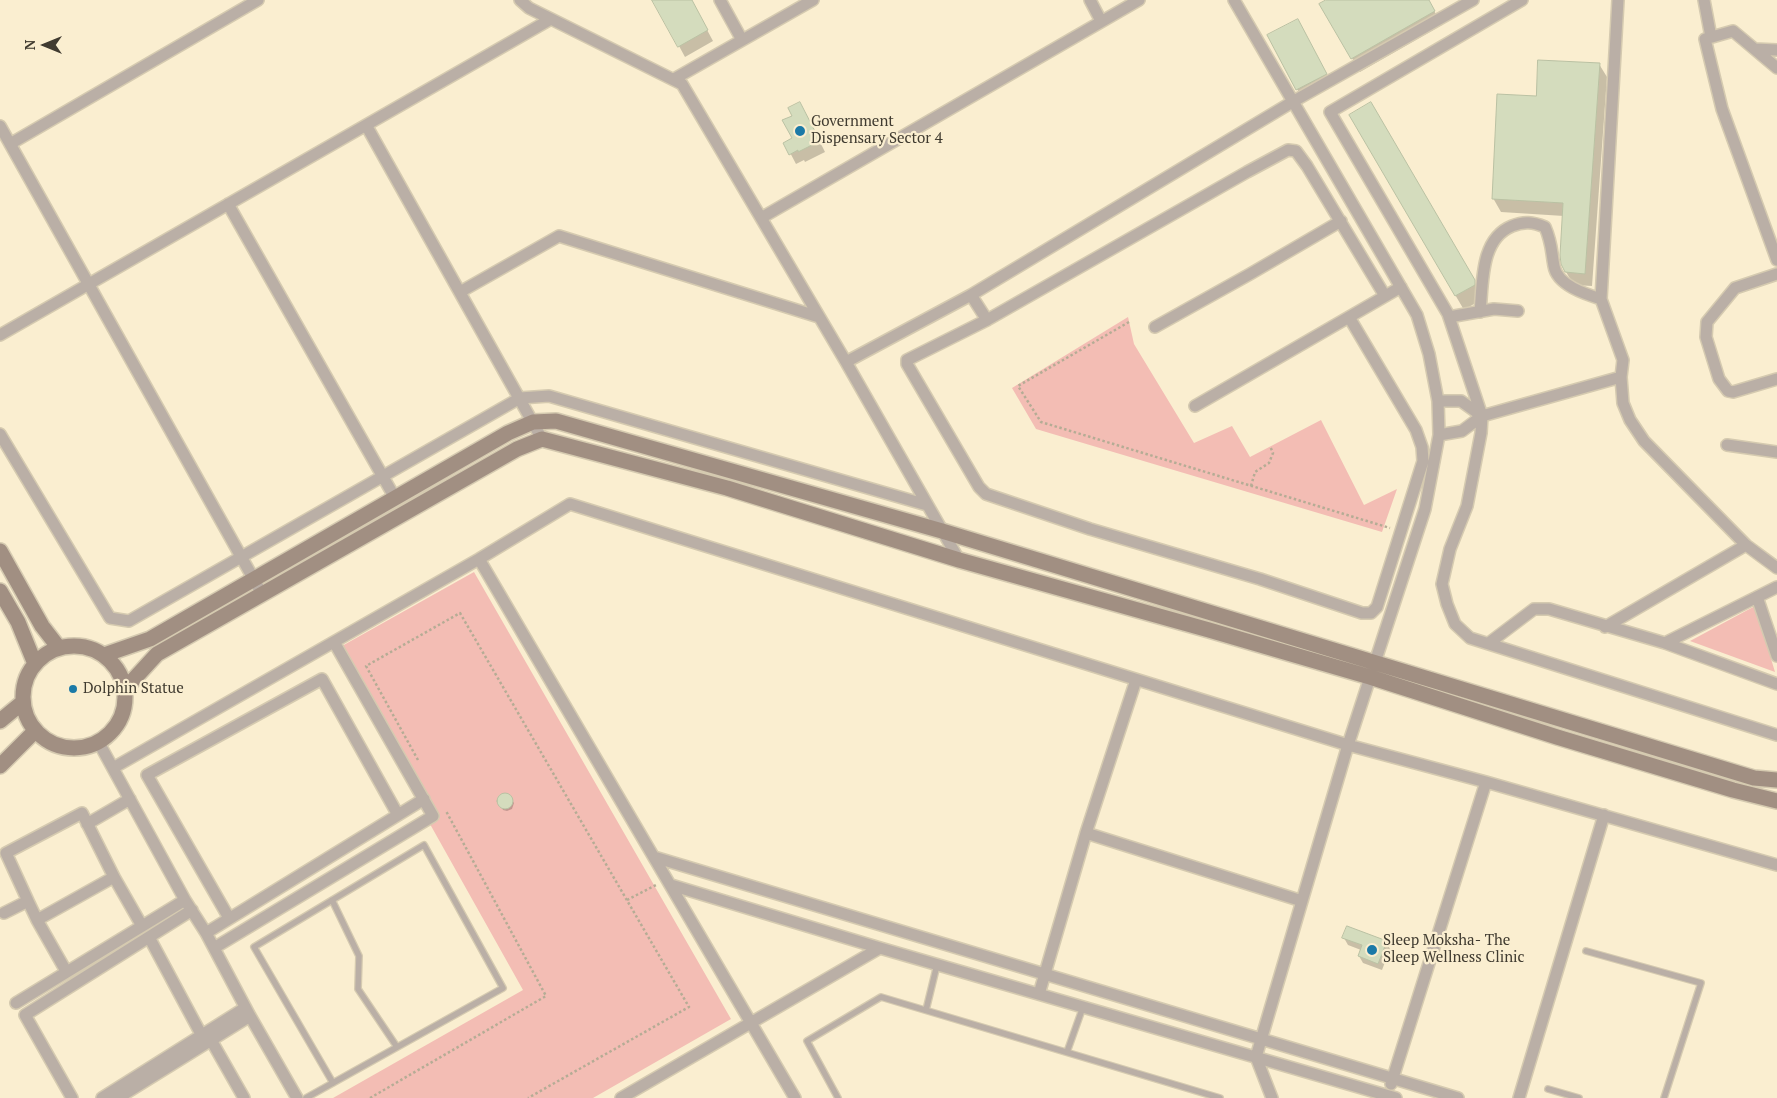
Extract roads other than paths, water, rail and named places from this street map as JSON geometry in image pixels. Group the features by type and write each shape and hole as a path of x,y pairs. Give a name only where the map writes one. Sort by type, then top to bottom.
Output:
{"street":[{"path":"10,144 258,0"},
{"path":"520,0 529,8 682,84 820,317 959,560"},
{"path":"720,0 742,40"},
{"path":"674,79 813,0"},
{"path":"1090,0 1101,21"},
{"path":"761,218 1139,0"},
{"path":"1234,0 1417,315 1429,354 1438,401 1438,434 1425,509 1348,745 1256,1057 1272,1098"},
{"path":"846,362 971,295 1294,101 1473,0"},
{"path":"1522,0 1330,112 1449,317 1482,416 1481,433 1467,506 1450,549 1442,584 1455,624 1470,638 1777,735"},
{"path":"1618,0 1601,299 1623,360 1621,377 1623,403 1630,420 1644,441 1746,545 1777,568"},
{"path":"1704,0 1711,37"},
{"path":"0,335 551,19"},
{"path":"1777,68 1733,31 1705,39 1722,109 1777,260"},
{"path":"1755,49 1777,50"},
{"path":"366,125 542,439"},
{"path":"0,126 262,594"},
{"path":"1349,317 1416,430 1422,447 1423,461 1377,607 1371,613 1362,613 1260,579 1090,529 986,494 979,487 907,364 907,360 987,320 1288,150 1296,151 1307,166 1385,296"},
{"path":"228,204 394,498"},
{"path":"1155,326 1341,221"},
{"path":"1480,312 1485,263 1491,244 1502,230 1517,224 1534,222 1545,227 1551,241 1554,269 1563,280 1576,291 1601,299"},
{"path":"460,292 559,236 820,317"},
{"path":"1777,274 1736,288 1710,317 1705,332 1719,379 1728,391 1733,392 1777,379"},
{"path":"1195,406 1401,287"},
{"path":"971,295 987,320"},
{"path":"1449,317 1494,309 1518,311"},
{"path":"1438,434 1462,431 1482,416 1621,377"},
{"path":"0,434 110,618 129,621 520,398 549,396 927,505"},
{"path":"1438,401 1461,401 1482,416"},
{"path":"104,655 150,639 508,433 533,422 556,421 942,531 1754,778 1777,780"},
{"path":"125,689 157,654 517,449 542,439 727,488 959,560 1370,677 1557,737 1732,790 1777,801"},
{"path":"1727,445 1777,452"},
{"path":"113,768 478,559 570,504 1348,745 1604,815 1777,865"},
{"path":"1605,627 1746,545"},
{"path":"0,551 42,626 58,648"},
{"path":"478,559 795,1098"},
{"path":"1665,643 1777,587"},
{"path":"0,590 18,622 35,664"},
{"path":"1757,597 1777,656"},
{"path":"1489,643 1534,609 1549,609 1605,627 1665,643 1777,684"},
{"path":"214,948 432,816 334,642"},
{"path":"74,645 82,646 104,655 114,664 121,676 125,689 125,705 121,720 112,733 99,743 86,748 72,749 58,746 46,740 35,731 25,712 23,702 24,688 28,675 35,664 46,654 58,648 74,645"},
{"path":"229,918 147,775 322,679 398,815"},
{"path":"1039,994 1086,833 1136,680"},
{"path":"0,721 23,702"},
{"path":"0,766 35,731"},
{"path":"99,743 185,900 206,933 247,1012 297,1098"},
{"path":"669,882 936,965 1392,1097 1392,1079 1486,782"},
{"path":"87,824 130,799"},
{"path":"206,933 424,799"},
{"path":"66,972 37,920 6,853 82,813 114,877 142,926"},
{"path":"1519,1098 1604,815"},
{"path":"1086,833 1302,901"},
{"path":"654,857 1458,1098"},
{"path":"37,920 114,877"},
{"path":"16,1003 185,900"},
{"path":"4,913 28,901"},
{"path":"72,1098 25,1016 192,910"},
{"path":"152,935 207,1036 244,1098"},
{"path":"621,1098 880,948"},
{"path":"102,1098 247,1012"},
{"path":"118,1098 207,1036"}],"lane":[{"path":"306,1098 333,1083 397,1047 503,988 424,845 254,947 333,1083"},
{"path":"332,900 359,956 358,989 397,1047"},
{"path":"1586,951 1701,984 1664,1098"},
{"path":"926,1010 936,965"},
{"path":"838,1098 807,1042 881,997 1220,1098"},
{"path":"1067,1052 1083,1007"},
{"path":"1548,1089 1579,1098"}],"place":[{"name":"Government Dispensary Sector 4","path":"800,131"},
{"name":"Dolphin Statue","path":"73,689"},
{"name":"Sleep Moksha- The Sleep Wellness Clinic","path":"1372,950"}]}
